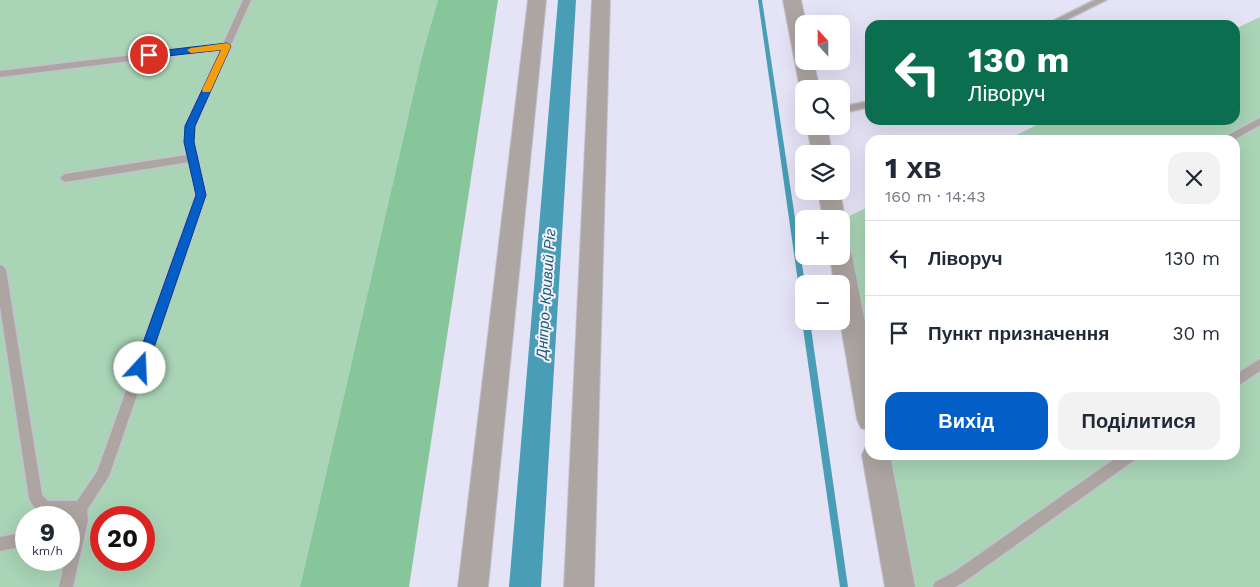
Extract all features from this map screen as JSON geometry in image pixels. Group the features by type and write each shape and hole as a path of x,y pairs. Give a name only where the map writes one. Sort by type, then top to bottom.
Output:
{"street":[{"path":"473,587 537,0"},
{"path":"578,587 601,0"},
{"path":"792,0 795,15"},
{"path":"843,265 861,324 865,366"},
{"path":"877,460 902,586"}],"lane":[{"path":"80,524 80,508 102,476 201,195 189,142 190,126 247,0"},
{"path":"1060,20 1102,0"},
{"path":"0,74 227,46"},
{"path":"850,108 865,105"},
{"path":"1235,135 1260,121"},
{"path":"65,178 193,158"},
{"path":"0,274 36,498 43,506"},
{"path":"1240,378 1260,364"},
{"path":"940,587 958,577 1124,460"},
{"path":"0,544 15,542"},
{"path":"66,587 70,571"}],"green space":[{"path":"0,0 438,0 423,52 300,587 0,587"},
{"path":"438,0 498,0 409,587 300,587 423,52"},
{"path":"1260,17 1260,587 900,587 877,460 1240,460 1240,135 1016,135 1037,125 1240,125 1240,27"},
{"path":"865,208 865,391 850,307 850,275 844,275 843,265 850,265 850,216"}],"waterway":[{"name":"Дніпро-Кривий Ріг","path":"525,587 567,0"},
{"path":"760,0 800,275"},
{"path":"807,330 844,587"}],"slow traffic":[{"path":"191,50 227,46 207,90"}],"route":[{"path":"140,368 201,195 189,142 190,126 227,46 149,55"}]}
